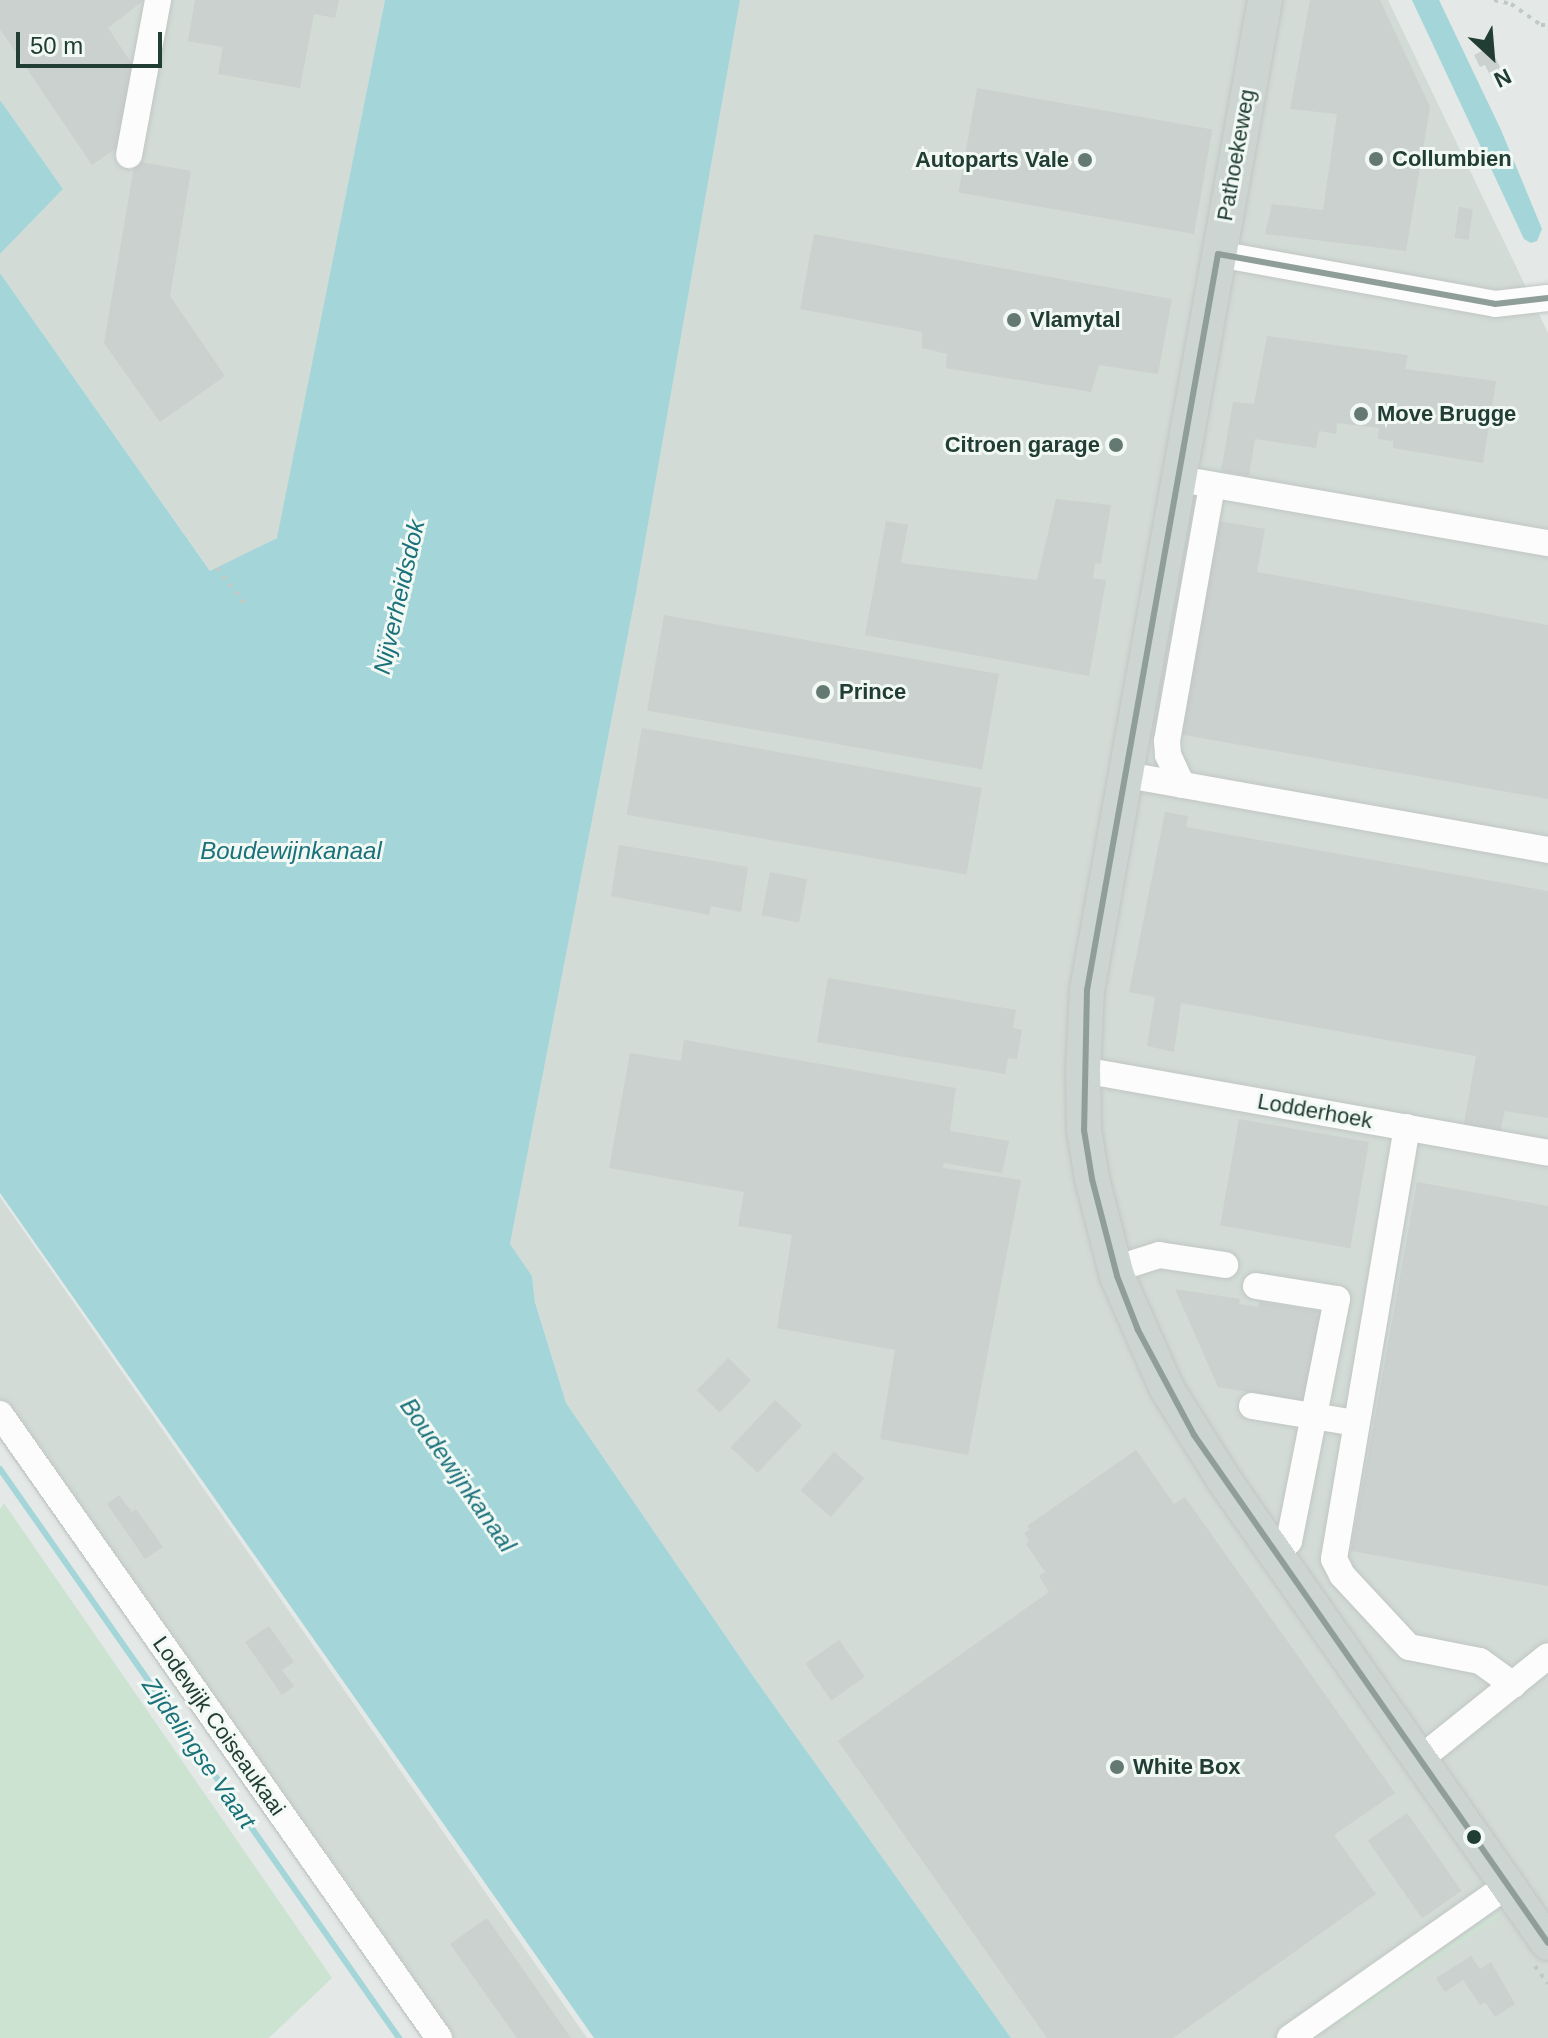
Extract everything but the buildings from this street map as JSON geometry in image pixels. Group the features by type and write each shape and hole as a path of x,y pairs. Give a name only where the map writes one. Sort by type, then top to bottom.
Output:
{"main road":[{"name":"Pathoekeweg","path":"1265,0 1218,254 1196,482 1127,775 1087,990 1084,1130 1092,1179 1115,1269 1138,1330 1167,1389 1194,1435 1508,1885 1539,1951"}],"street":[{"path":"129,155 158,0"},
{"path":"1218,254 1495,304 1548,298"},
{"path":"1182,785 1168,755 1167,741 1196,482 1548,543"},
{"path":"1127,775 1548,850"},
{"name":"Lodderhoek","path":"1083,1070 1548,1153"},
{"path":"1407,1127 1334,1551 1342,1575 1409,1647 1480,1661 1513,1685"},
{"path":"1115,1269 1159,1255 1225,1265"},
{"path":"1256,1286 1337,1299 1289,1541 1277,1555"},
{"path":"1252,1406 1356,1423"},
{"name":"Lodewijk Coiseaukaai","path":"0,1414 439,2038"},
{"path":"1420,1759 1548,1656"},
{"path":"1290,2038 1508,1885"}],"path":[{"path":"1494,0 1511,4 1541,25 1548,25"},
{"path":"217,568 245,604"},
{"path":"1539,1951 1548,1984"}],"shaded area":[{"path":"0,0 385,0 278,537 211,572 0,273 0,254 63,189 0,100"},
{"path":"740,0 1388,0 1548,333 1548,2038 1011,2038 753,1676 566,1403 535,1301 532,1276 510,1244 636,593"},
{"path":"0,1197 587,2038 421,2038 0,1440"}],"green space":[{"path":"4,1503 332,1978 269,2038 0,2038 0,1509"},
{"path":"1497,1913 1499,1916 1343,2022 1340,2019"}],"water":[{"name":"Boudewijnkanaal","path":"385,0 740,0 636,593 510,1244 532,1276 535,1302 566,1403 753,1676 1011,2038 594,2038 0,1193 0,273 210,571 277,538"},
{"path":"1412,0 1439,0 1501,130 1542,229 1537,241 1531,243 1524,239"},
{"path":"0,100 63,189 0,254"}],"waterway":[{"name":"Zijdelingse Vaart","path":"0,1469 399,2038"}],"transit line":[{"path":"1218,254 1087,990 1084,1130 1092,1179 1117,1276 1138,1330 1194,1435 1548,1943"},
{"path":"1218,254 1495,304 1548,298"}],"place":[{"name":"Collumbien","path":"1376,159"},
{"name":"Autoparts Vale","path":"1085,160"},
{"name":"Vlamytal","path":"1014,320"},
{"name":"Move Brugge","path":"1361,414"},
{"name":"Citroen garage","path":"1116,445"},
{"name":"Prince","path":"823,692"},
{"name":"White Box","path":"1117,1767"}],"water label":[{"name":"Nijverheidsdok","path":"399,597"}]}
